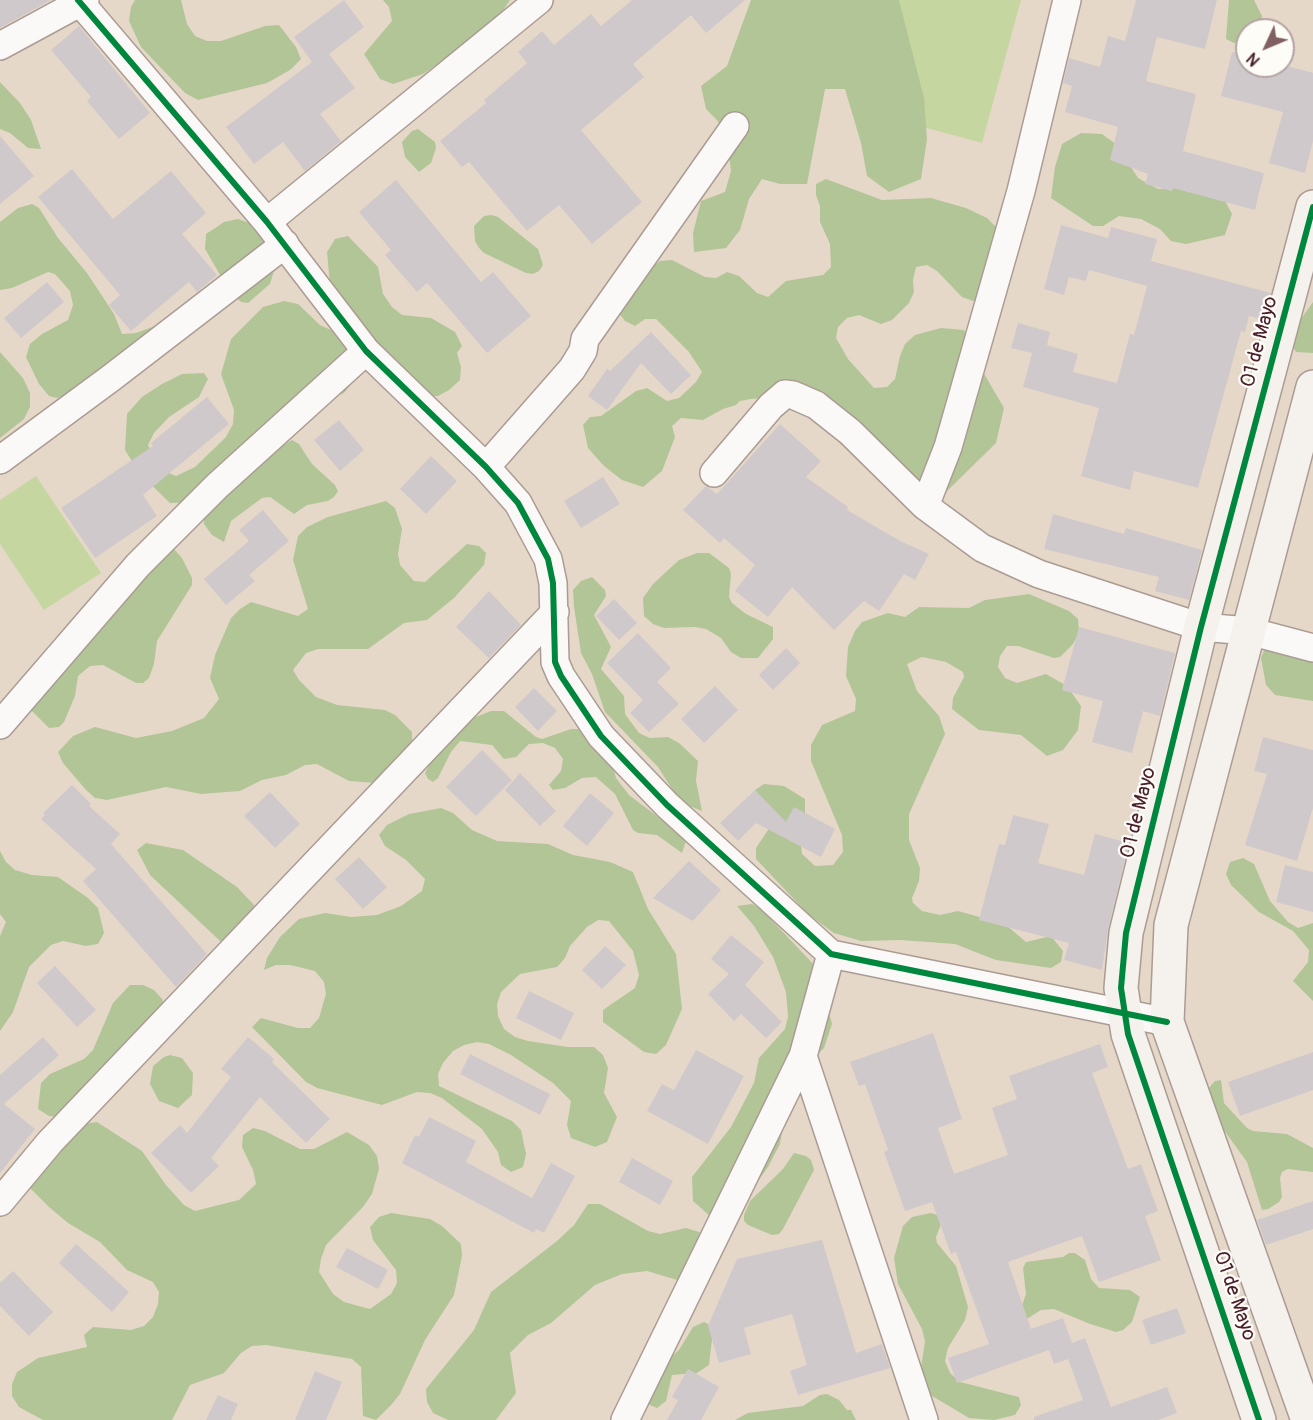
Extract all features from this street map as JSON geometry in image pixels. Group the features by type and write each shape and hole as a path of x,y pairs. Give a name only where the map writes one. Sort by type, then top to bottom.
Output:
{"street":[{"path":"267,222 540,0"},
{"path":"926,506 948,447 1018,202 1067,0"},
{"path":"0,46 81,1 285,244 366,351 486,467 518,503 548,559 553,583 555,612 555,662 601,736 668,805 831,954 1167,1022"},
{"path":"486,467 572,369 583,351 585,339 735,126"},
{"name":"01 de Mayo","path":"1259,1420 1123,1012 1121,988 1126,933 1201,627 1313,207"},
{"path":"0,460 285,244"},
{"path":"0,725 138,565 217,486 366,351"},
{"name":"01 de Mayo","path":"1308,1420 1167,1022 1172,925 1313,387"},
{"path":"714,473 771,406 785,394 793,395 816,405 850,432 926,506 982,548 1040,574 1201,627 1249,631 1313,648"},
{"path":"0,1202 50,1142 555,612"},
{"path":"625,1420 803,1056 831,954"},
{"path":"803,1056 924,1420"}],"green space":[{"path":"135,0 181,0 187,24 195,36 207,41 221,41 265,26 279,25 296,47 301,59 290,70 267,83 198,100 185,93 141,47 129,21 131,7"},
{"path":"383,0 510,0 502,12 446,58 423,74 393,84 380,79 364,54 392,21 389,7"},
{"path":"751,0 899,0 924,98 927,139 921,179 889,192 867,176 861,143 845,89 825,89 807,184 780,184 762,179 749,199 740,230 726,248 694,252 693,233 701,201 725,192 731,171 727,138 717,120 706,109 701,86 727,66"},
{"path":"887,0 1021,0 982,143 857,109"},
{"path":"1229,0 1254,0 1262,18 1235,18 1235,43 1226,39"},
{"path":"0,82 20,103 31,120 41,149 28,148 10,133 0,129"},
{"path":"418,129 435,142 436,148 431,163 419,172 405,157 402,142 412,131"},
{"path":"1081,133 1102,134 1117,145 1138,178 1158,189 1217,186 1232,214 1225,235 1186,244 1171,241 1160,229 1141,219 1119,216 1103,226 1093,226 1051,198 1055,167 1062,144"},
{"path":"826,179 882,200 931,198 966,208 987,218 996,227 1010,260 986,300 973,301 962,297 937,271 927,265 916,267 913,280 914,292 909,303 892,320 881,324 859,315 847,318 838,327 836,338 848,359 874,388 887,387 895,379 905,344 915,335 941,328 964,330 979,365 1004,408 996,443 944,494 931,494 818,412 775,397 751,399 740,401 703,420 681,418 672,426 675,437 662,471 643,487 622,480 604,466 588,448 583,425 590,417 601,416 636,391 647,388 667,401 679,398 696,382 702,372 689,352 656,319 645,319 635,326 625,321 618,312 642,274 660,261 672,260 705,277 716,278 727,272 739,276 757,293 768,297 786,281 823,275 831,267 830,244 820,222 816,184"},
{"path":"32,204 39,208 58,238 87,273 114,314 122,334 136,333 166,322 65,395 57,398 49,396 39,384 26,357 30,344 42,334 68,320 73,305 70,291 55,274 48,272 12,288 0,290 0,222 18,208"},
{"path":"484,216 498,217 538,249 543,265 539,271 533,274 526,273 484,253 479,248 475,241 474,226"},
{"path":"238,219 258,226 276,264 270,284 248,303 241,302 230,292 205,249 206,234 224,222"},
{"path":"348,236 378,267 383,294 392,307 402,315 431,318 455,332 462,346 457,353 461,367 460,380 449,390 438,396 423,396 331,295 327,252 335,239"},
{"path":"284,301 298,304 320,325 333,331 343,341 350,354 355,375 353,382 344,393 331,398 199,502 170,503 140,474 125,450 127,414 142,397 162,384 182,374 204,373 208,379 199,397 169,417 154,433 148,445 155,458 169,473 176,476 195,467 226,437 233,424 234,410 221,374 231,339 263,307"},
{"path":"1313,302 1313,353 1296,352 1288,337"},
{"path":"0,352 23,378 30,393 30,407 24,419 0,438"},
{"path":"292,440 299,444 312,464 335,485 338,491 334,497 328,501 307,505 294,514 270,497 262,498 231,521 224,542 212,535 204,524 203,516 252,463"},
{"path":"36,476 101,573 44,610 0,544 0,500"},
{"path":"386,501 395,508 402,529 398,554 400,565 414,581 425,582 467,544 479,546 486,553 484,565 454,598 427,620 404,623 368,649 318,649 306,653 293,670 299,680 316,697 337,705 385,710 395,715 412,732 412,744 375,783 349,781 317,764 305,765 286,775 262,780 240,791 201,794 166,787 107,800 95,798 86,790 63,763 58,752 73,736 95,727 136,738 172,731 204,718 219,699 210,678 215,655 231,618 251,602 298,616 308,609 293,560 298,536 307,527 328,517"},
{"path":"172,547 182,558 192,578 192,585 157,641 154,664 149,678 143,683 136,683 103,665 90,666 78,676 75,696 64,722 59,727 49,728 29,708 78,612 82,607 95,602"},
{"path":"697,553 709,553 729,568 731,574 729,597 732,603 746,614 773,627 773,639 758,658 741,658 731,652 721,638 706,629 664,628 653,624 644,616 643,598 653,584 679,560"},
{"path":"592,577 605,590 606,596 594,615 611,647 601,669 624,696 625,714 639,733 650,738 668,737 679,743 698,761 696,781 702,811 687,805 674,792 658,767 605,712 592,674 581,653 574,607 573,590 581,581"},
{"path":"1029,594 1069,611 1078,619 1079,633 1073,644 1060,657 1054,658 1018,646 1007,646 1000,656 998,667 1005,678 1017,683 1046,674 1067,686 1081,706 1078,730 1063,750 1047,756 1021,735 979,730 952,709 953,698 964,677 963,672 946,662 922,657 907,664 917,691 939,716 945,734 909,814 909,840 920,868 919,881 912,898 913,903 922,911 940,915 958,911 1005,924 1026,942 1051,936 1063,951 1061,962 1051,968 996,960 955,944 900,940 861,941 834,933 809,915 756,859 756,848 770,827 755,790 764,784 784,786 805,799 805,818 800,836 802,854 815,866 833,865 843,852 842,835 811,761 811,745 822,725 855,711 856,699 846,676 848,647 855,631 862,622 888,613 905,617 919,607 969,608 985,600"},
{"path":"1266,646 1313,649 1313,701 1275,695 1266,685 1261,658"},
{"path":"491,711 504,711 536,737 542,739 571,729 584,729 613,766 616,778 629,795 683,836 686,841 682,853 657,835 638,833 633,830 615,794 596,777 582,778 565,788 553,790 549,785 561,771 563,759 555,748 543,743 529,744 516,757 504,759 492,745 460,741 451,752 438,778 433,782 428,779 425,773 431,761 473,718"},
{"path":"441,808 453,813 472,830 497,841 548,844 573,855 610,862 633,872 648,909 676,954 682,1009 666,1045 656,1054 644,1052 603,1022 603,1010 635,988 639,975 633,951 609,921 598,920 587,927 570,946 565,958 557,967 520,974 501,992 497,1004 498,1016 504,1029 515,1037 568,1047 594,1047 603,1055 608,1068 604,1093 617,1117 607,1142 595,1147 571,1138 567,1125 571,1101 553,1083 511,1055 489,1044 477,1042 464,1045 453,1051 443,1063 438,1074 439,1086 512,1121 521,1130 526,1154 523,1167 511,1172 501,1165 498,1152 482,1129 442,1098 430,1093 417,1092 382,1105 317,1088 306,1082 252,1027 261,1018 298,1028 310,1028 319,1018 326,994 324,982 315,971 290,965 276,965 264,970 267,958 280,937 299,919 325,913 351,917 377,915 401,906 422,891 425,879 406,860 385,846 379,835 387,825 409,814"},
{"path":"146,843 183,850 237,887 255,906 255,923 234,938 220,941 150,875 137,850"},
{"path":"0,851 6,862 15,870 32,875 58,877 88,898 98,908 104,933 98,944 86,946 63,941 51,945 29,967 13,1012 0,1031 0,936 6,922 0,914"},
{"path":"1243,858 1254,864 1270,901 1288,922 1298,928 1313,923 1313,1001 1293,981 1308,962 1309,950 1293,931 1259,912 1231,885 1226,874 1230,862"},
{"path":"752,904 762,910 818,969 832,1024 824,1048 805,1067 784,1118 780,1144 768,1167 753,1188 710,1216 693,1201 692,1177 731,1127 754,1083 759,1058 785,1029 788,1017 786,992 773,957 754,926 737,906"},
{"path":"130,985 143,985 154,990 163,1000 161,1014 61,1117 49,1116 38,1109 41,1083 50,1074 84,1059 93,1050 113,1003"},
{"path":"170,1055 182,1058 193,1073 192,1095 178,1108 159,1101 150,1084 153,1066"},
{"path":"1221,1080 1224,1103 1247,1128 1253,1131 1287,1134 1313,1148 1313,1172 1288,1169 1282,1172 1280,1178 1282,1197 1279,1202 1268,1209 1262,1210 1247,1162 1221,1126 1206,1091 1215,1081"},
{"path":"97,1122 142,1151 166,1185 184,1205 195,1211 239,1200 256,1184 253,1170 242,1147 243,1135 253,1128 265,1131 300,1149 314,1149 347,1132 369,1145 377,1156 379,1169 372,1194 363,1207 326,1245 321,1259 319,1272 333,1294 344,1302 370,1309 391,1294 397,1283 396,1270 373,1240 370,1227 379,1217 391,1213 430,1219 442,1226 461,1244 462,1256 454,1295 425,1340 400,1394 376,1420 363,1416 361,1367 352,1359 266,1345 252,1346 241,1353 224,1373 190,1385 172,1420 43,1420 19,1407 12,1396 12,1384 17,1372 38,1358 87,1347 84,1335 93,1327 131,1330 144,1326 153,1317 158,1304 159,1292 153,1282 127,1270 100,1242 68,1223 30,1188 26,1176 83,1124"},
{"path":"794,1153 811,1160 814,1170 783,1229 779,1234 772,1235 748,1225 744,1221 744,1215 750,1201 783,1169"},
{"path":"588,1204 600,1204 648,1231 660,1234 686,1228 699,1232 718,1250 717,1264 709,1274 684,1282 647,1271 622,1274 595,1285 551,1323 528,1335 510,1353 516,1393 496,1420 448,1420 433,1413 427,1402 426,1389 474,1330 491,1292 557,1241 574,1225"},
{"path":"931,1213 944,1217 936,1237 937,1243 956,1266 968,1307 965,1320 948,1348 945,1361 950,1373 960,1382 1019,1397 1021,1405 1015,1415 994,1420 969,1418 927,1393 921,1368 925,1341 922,1329 898,1284 894,1258 903,1226 912,1217"},
{"path":"1069,1253 1075,1253 1085,1260 1091,1279 1099,1288 1130,1290 1140,1297 1132,1322 1123,1330 1116,1332 1054,1309 1041,1310 1014,1327 1026,1294 1023,1268 1026,1262 1063,1257"},
{"path":"704,1322 710,1325 713,1331 709,1365 697,1373 672,1375 666,1401 657,1408 650,1405 642,1397 650,1377 679,1350 693,1327"},
{"path":"827,1394 839,1400 847,1410 851,1410 856,1420 735,1420 748,1413 803,1406 820,1395"}],"building":[{"path":"0,0 51,0 0,28"},
{"path":"344,0 364,27 329,54 355,88 320,114 341,141 305,171 283,142 254,164 226,127 312,62 294,37"},
{"path":"632,0 745,0 706,33 691,15 633,64 644,77 581,130 642,202 592,244 559,205 527,231 469,162 462,167 440,141 486,103 484,100 527,63 518,52 542,31 554,45 591,14 601,26"},
{"path":"1136,0 1217,0 1205,49 1157,37 1146,81 1196,94 1183,151 1264,173 1255,210 1173,188 1172,191 1145,184 1148,174 1110,160 1118,127 1065,112 1072,86 1063,83 1069,58 1100,67 1108,36 1125,41"},
{"path":"79,26 150,113 119,139 87,101 91,97 51,50"},
{"path":"1232,52 1235,53 1235,78 1295,78 1295,68 1313,73 1313,141 1305,173 1269,163 1283,112 1221,96"},
{"path":"0,136 34,176 0,204"},
{"path":"72,169 113,219 171,171 206,213 182,234 217,275 197,292 189,282 131,331 109,305 120,295 38,197"},
{"path":"396,180 481,282 493,272 531,316 487,353 427,283 417,292 385,255 391,250 359,212"},
{"path":"1061,225 1108,238 1111,227 1157,239 1151,261 1271,293 1264,320 1249,316 1245,332 1241,331 1198,488 1134,471 1130,490 1081,476 1099,408 1023,387 1032,353 1011,348 1018,323 1050,332 1047,345 1078,354 1073,372 1117,383 1130,334 1134,335 1147,286 1089,270 1086,281 1069,277 1064,295 1044,289"},
{"path":"47,282 64,302 21,338 4,318"},
{"path":"651,332 691,375 671,394 641,363 607,410 588,396 607,369 610,371"},
{"path":"207,397 229,424 143,495 157,516 95,558 61,508 153,446 151,443"},
{"path":"339,420 364,450 340,471 314,440"},
{"path":"780,424 821,461 806,477 848,507 847,510 900,541 929,554 915,580 904,574 879,611 864,601 834,630 792,587 768,617 735,591 755,565 724,538 720,543 683,510 706,486 717,494"},
{"path":"431,456 457,481 426,514 400,489"},
{"path":"603,477 620,504 581,528 564,501"},
{"path":"263,510 289,541 249,575 255,581 226,605 204,579 249,541 239,530"},
{"path":"1053,514 1124,534 1126,528 1202,550 1189,600 1155,591 1159,577 1044,549"},
{"path":"489,591 521,625 489,658 456,627"},
{"path":"614,599 637,623 619,640 596,616"},
{"path":"1079,627 1175,653 1160,716 1143,711 1132,753 1092,742 1103,701 1062,690"},
{"path":"638,633 671,668 657,682 679,704 649,732 630,713 643,700 607,663"},
{"path":"786,648 800,663 773,690 759,675"},
{"path":"715,686 738,710 704,743 681,719"},
{"path":"534,688 557,711 538,731 515,707"},
{"path":"1263,737 1313,750 1313,808 1297,861 1245,845 1267,774 1254,771"},
{"path":"482,750 512,780 476,816 446,787"},
{"path":"520,773 556,811 540,826 505,790"},
{"path":"72,785 91,804 89,806 120,834 111,844 207,954 176,987 83,881 96,869 41,819 45,815 43,813"},
{"path":"755,790 786,822 794,807 835,829 821,857 756,823 738,841 720,823"},
{"path":"270,792 300,824 275,848 244,816"},
{"path":"590,793 614,813 587,846 563,826"},
{"path":"1013,815 1049,824 1038,863 1084,875 1095,834 1129,843 1108,929 1102,970 1064,960 1069,943 979,920 999,844 1005,845"},
{"path":"359,857 387,887 363,909 335,879"},
{"path":"689,861 721,890 693,921 653,898"},
{"path":"1285,865 1313,872 1313,912 1276,902"},
{"path":"731,935 764,962 745,985 782,1022 766,1038 741,1014 734,1021 708,994 729,974 711,959"},
{"path":"605,946 626,965 602,989 582,970"},
{"path":"55,966 96,1010 77,1027 37,983"},
{"path":"529,991 574,1013 561,1040 516,1018"},
{"path":"933,1033 962,1119 938,1128 954,1174 1008,1155 992,1108 1017,1099 1009,1076 1100,1044 1108,1067 1092,1073 1128,1169 1141,1164 1158,1211 1145,1216 1161,1260 1099,1282 1082,1236 1008,1262 1031,1329 1063,1318 1072,1343 1085,1338 1111,1407 1167,1387 1177,1413 1158,1420 1034,1420 1034,1417 1083,1400 1068,1359 1054,1364 1049,1350 957,1383 948,1358 989,1344 956,1252 951,1254 932,1202 905,1211 884,1152 888,1150 865,1084 859,1086 850,1062"},
{"path":"43,1037 59,1055 4,1104 35,1129 0,1173 0,1075"},
{"path":"248,1037 274,1059 272,1062 330,1119 306,1143 260,1097 211,1158 219,1166 191,1193 151,1153 180,1125 187,1133 231,1077 221,1069"},
{"path":"696,1050 744,1076 708,1144 647,1111 662,1084 674,1090"},
{"path":"1313,1052 1313,1090 1240,1116 1228,1082"},
{"path":"470,1054 550,1094 540,1115 460,1074"},
{"path":"429,1117 476,1141 466,1162 532,1198 551,1163 575,1176 544,1233 536,1229 534,1233 402,1163 415,1135 419,1137"},
{"path":"632,1158 673,1181 660,1205 619,1182"},
{"path":"1313,1201 1313,1229 1266,1245 1257,1220"},
{"path":"822,1240 856,1353 882,1344 890,1368 798,1395 790,1371 807,1365 792,1314 744,1328 751,1354 719,1363 708,1326 737,1259"},
{"path":"76,1244 129,1292 112,1312 59,1263"},
{"path":"347,1248 388,1270 378,1289 336,1267"},
{"path":"13,1271 53,1312 29,1336 0,1306 0,1283"},
{"path":"1177,1308 1186,1333 1151,1345 1142,1320"},
{"path":"688,1369 719,1387 701,1420 667,1420 678,1400 672,1397"},
{"path":"315,1371 342,1382 326,1420 295,1420"},
{"path":"218,1395 238,1404 231,1420 206,1420"}],"cycle path":[{"path":"78,0 267,222 366,351 486,467 518,503 548,559 553,583 555,662 561,676 601,736 667,805 831,954 1167,1022"},
{"path":"1259,1420 1128,1034 1121,988 1126,933 1201,627 1313,207"}]}
